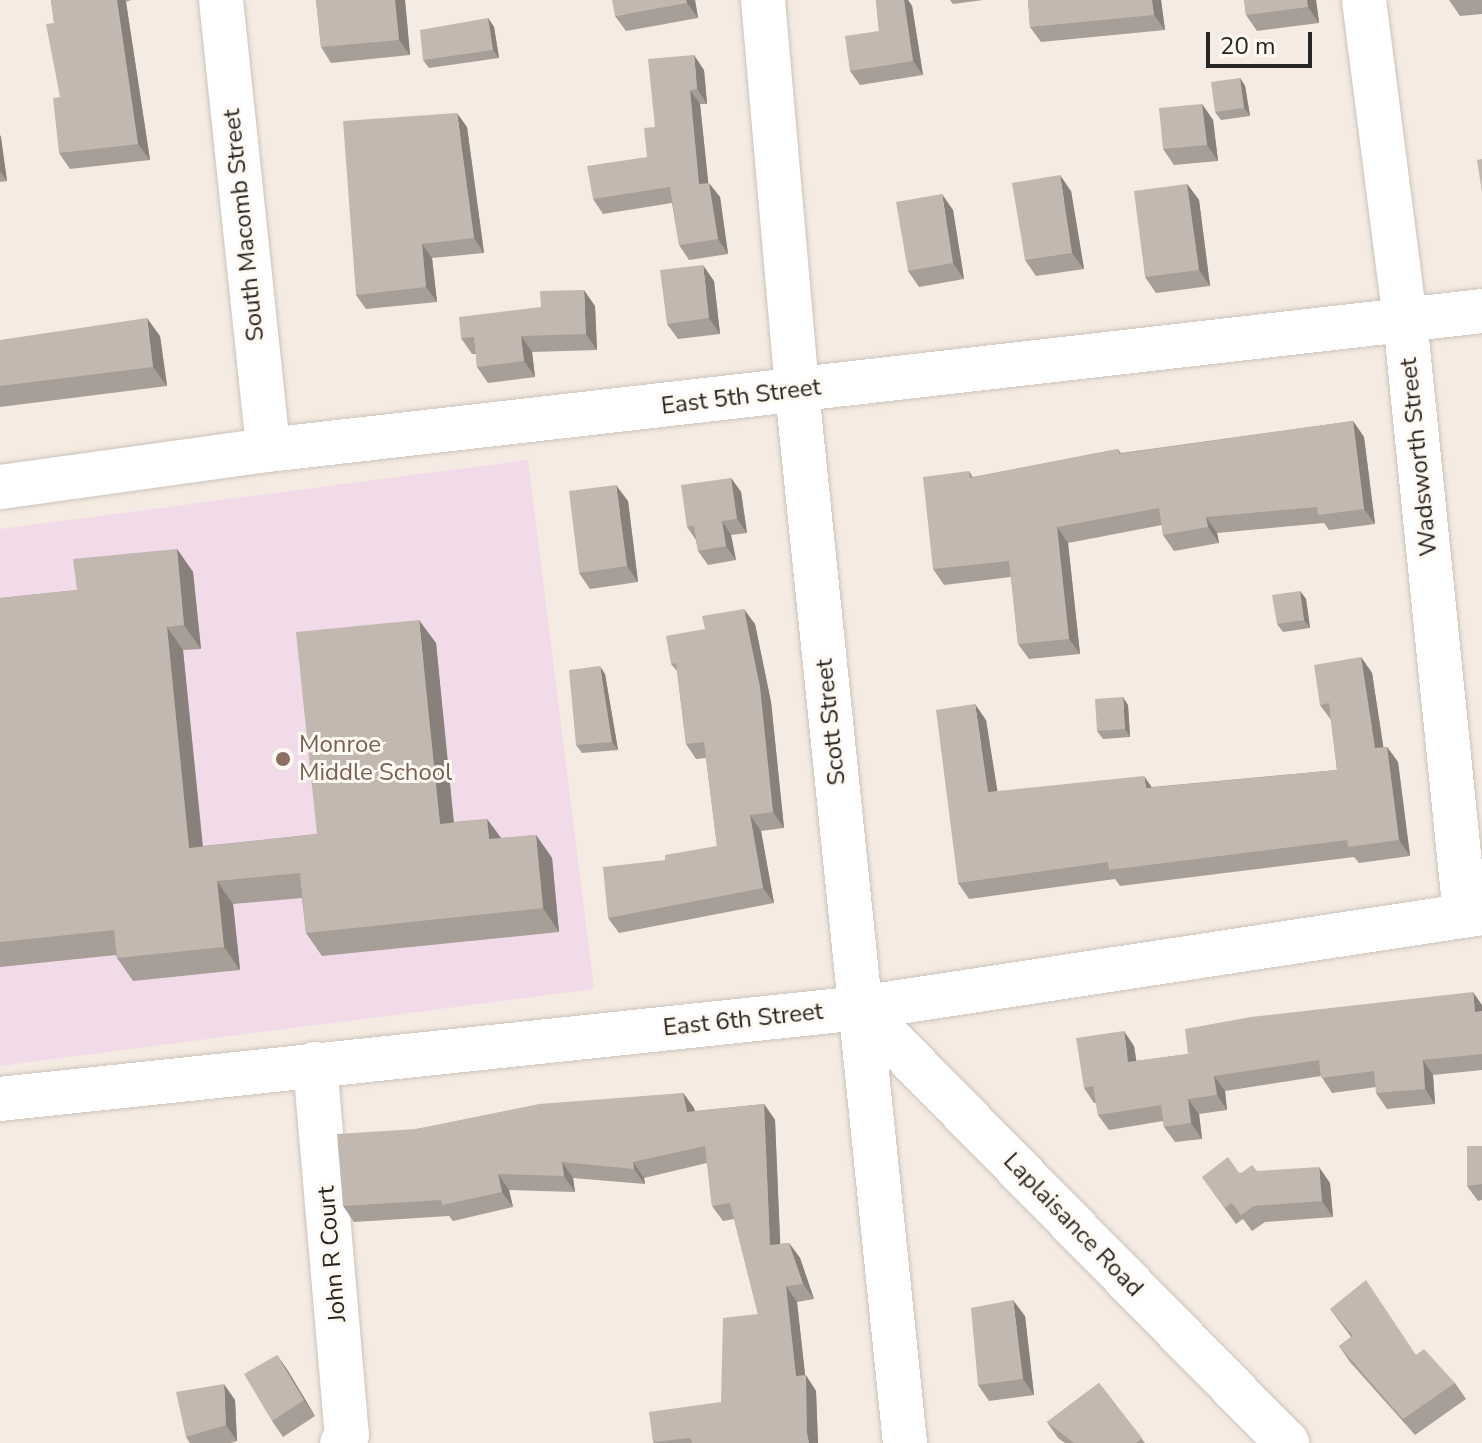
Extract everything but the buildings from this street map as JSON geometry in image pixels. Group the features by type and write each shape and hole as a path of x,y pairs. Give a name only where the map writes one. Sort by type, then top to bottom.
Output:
{"street":[{"name":"South Macomb Street","path":"221,0 268,450"},
{"name":"Scott Street","path":"763,0 797,391 905,1443"},
{"name":"Wadsworth Street","path":"1364,0 1405,319 1474,914"},
{"name":"East 5th Street","path":"0,487 268,450 1482,311"},
{"name":"East 6th Street","path":"0,1099 860,1008 1474,914"},
{"name":"Laplaisance Road","path":"860,1008 1287,1443"},
{"name":"John R Court","path":"315,1064 347,1435 342,1443"}],"shaded area":[{"name":"Monroe Middle School","path":"528,460 594,989 0,1066 0,529"}],"place":[{"name":"Monroe Middle School","path":"283,759"}]}
